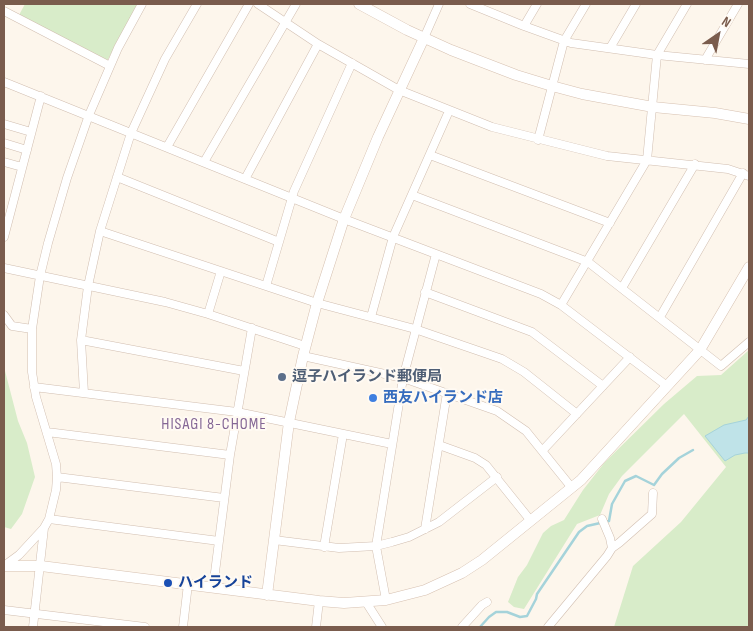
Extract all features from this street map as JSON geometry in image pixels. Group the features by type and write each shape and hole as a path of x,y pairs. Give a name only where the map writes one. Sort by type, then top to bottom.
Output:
{"street":[{"path":"4,566 19,555 44,528 49,519 56,490 57,476 34,387 32,372 32,330 40,276 48,243 67,178 89,115 110,66 142,4"},
{"path":"84,393 81,340 88,286 100,231 131,133 164,59 197,4"},
{"path":"167,147 249,4"},
{"path":"258,4 318,44 399,90 492,127 606,156 695,164 728,169 746,175 660,318"},
{"path":"204,162 296,4"},
{"path":"359,4 424,38 483,63 552,86 582,94 653,106 749,118"},
{"path":"267,595 289,422 304,351 317,303 344,219 399,90 439,4"},
{"path":"470,4 485,6 524,26 564,41 657,55 749,64"},
{"path":"524,26 536,4"},
{"path":"538,140 564,41 586,4"},
{"path":"610,48 636,4"},
{"path":"561,304 588,262 647,160 657,55 687,4"},
{"path":"705,60 738,4"},
{"path":"4,11 110,66"},
{"path":"245,178 318,44"},
{"path":"266,286 292,198 352,63"},
{"path":"4,82 344,219 517,284 561,304 667,386"},
{"path":"4,237 41,96"},
{"path":"371,317 392,237 449,111"},
{"path":"4,124 32,132"},
{"path":"4,143 27,150"},
{"path":"430,155 610,223"},
{"path":"4,162 22,167"},
{"path":"622,288 695,164"},
{"path":"117,177 279,242"},
{"path":"412,195 588,262 721,366 749,342"},
{"path":"100,231 317,303 415,329 512,363 576,414"},
{"path":"386,600 376,546 402,378 436,254"},
{"path":"4,566 40,566 319,601 366,602 386,600 425,590 462,573 482,560 572,488 700,350 749,267"},
{"path":"4,268 165,302 208,314 252,328 304,351 402,378 497,411 526,431 572,488"},
{"path":"208,314 221,271"},
{"path":"425,292 532,332 603,386"},
{"path":"4,315 12,326 32,330"},
{"path":"213,588 230,455 252,328"},
{"path":"81,340 244,371"},
{"path":"542,450 630,357"},
{"path":"34,387 237,412 392,444"},
{"path":"425,529 448,393"},
{"path":"47,432 230,455"},
{"path":"324,547 343,434"},
{"path":"439,445 475,458 486,465 531,521"},
{"path":"57,476 224,498"},
{"path":"274,540 324,547 353,548 376,546 409,537 452,512 497,478"},
{"path":"548,627 612,548 652,514 653,493"},
{"path":"49,519 219,540"},
{"path":"603,522 612,548"},
{"path":"33,627 44,528"},
{"path":"183,627 188,584"},
{"path":"316,627 319,601"},
{"path":"366,602 382,627"},
{"path":"462,627 487,602"},
{"path":"4,610 145,627"}],"green space":[{"path":"25,4 138,4 107,61 19,15"},
{"path":"749,350 749,627 614,627 633,566 681,522 726,467 684,414 622,476 609,494 600,515 577,524 524,609 514,607 508,602 518,577 527,565 543,533 551,526 564,520 583,490 605,462 664,404 697,376 721,375"},
{"path":"4,367 18,421 27,443 35,477 22,514 11,529 4,527"}],"water":[{"path":"749,416 749,453 735,455 725,461 705,436 724,425 746,420"}],"waterway":[{"path":"480,627 496,612 507,612 520,617 527,616 537,594 579,532 587,526 609,521 612,504 625,481 636,476 654,485 662,474 679,458 693,450"}],"place":[{"name":"逗子ハイランド郵便局","path":"282,377"},
{"name":"西友ハイランド店","path":"373,398"},
{"name":"ハイランド","path":"168,583"}],"district":[{"name":"HISAGI 8-CHOME","path":"214,425"}]}
